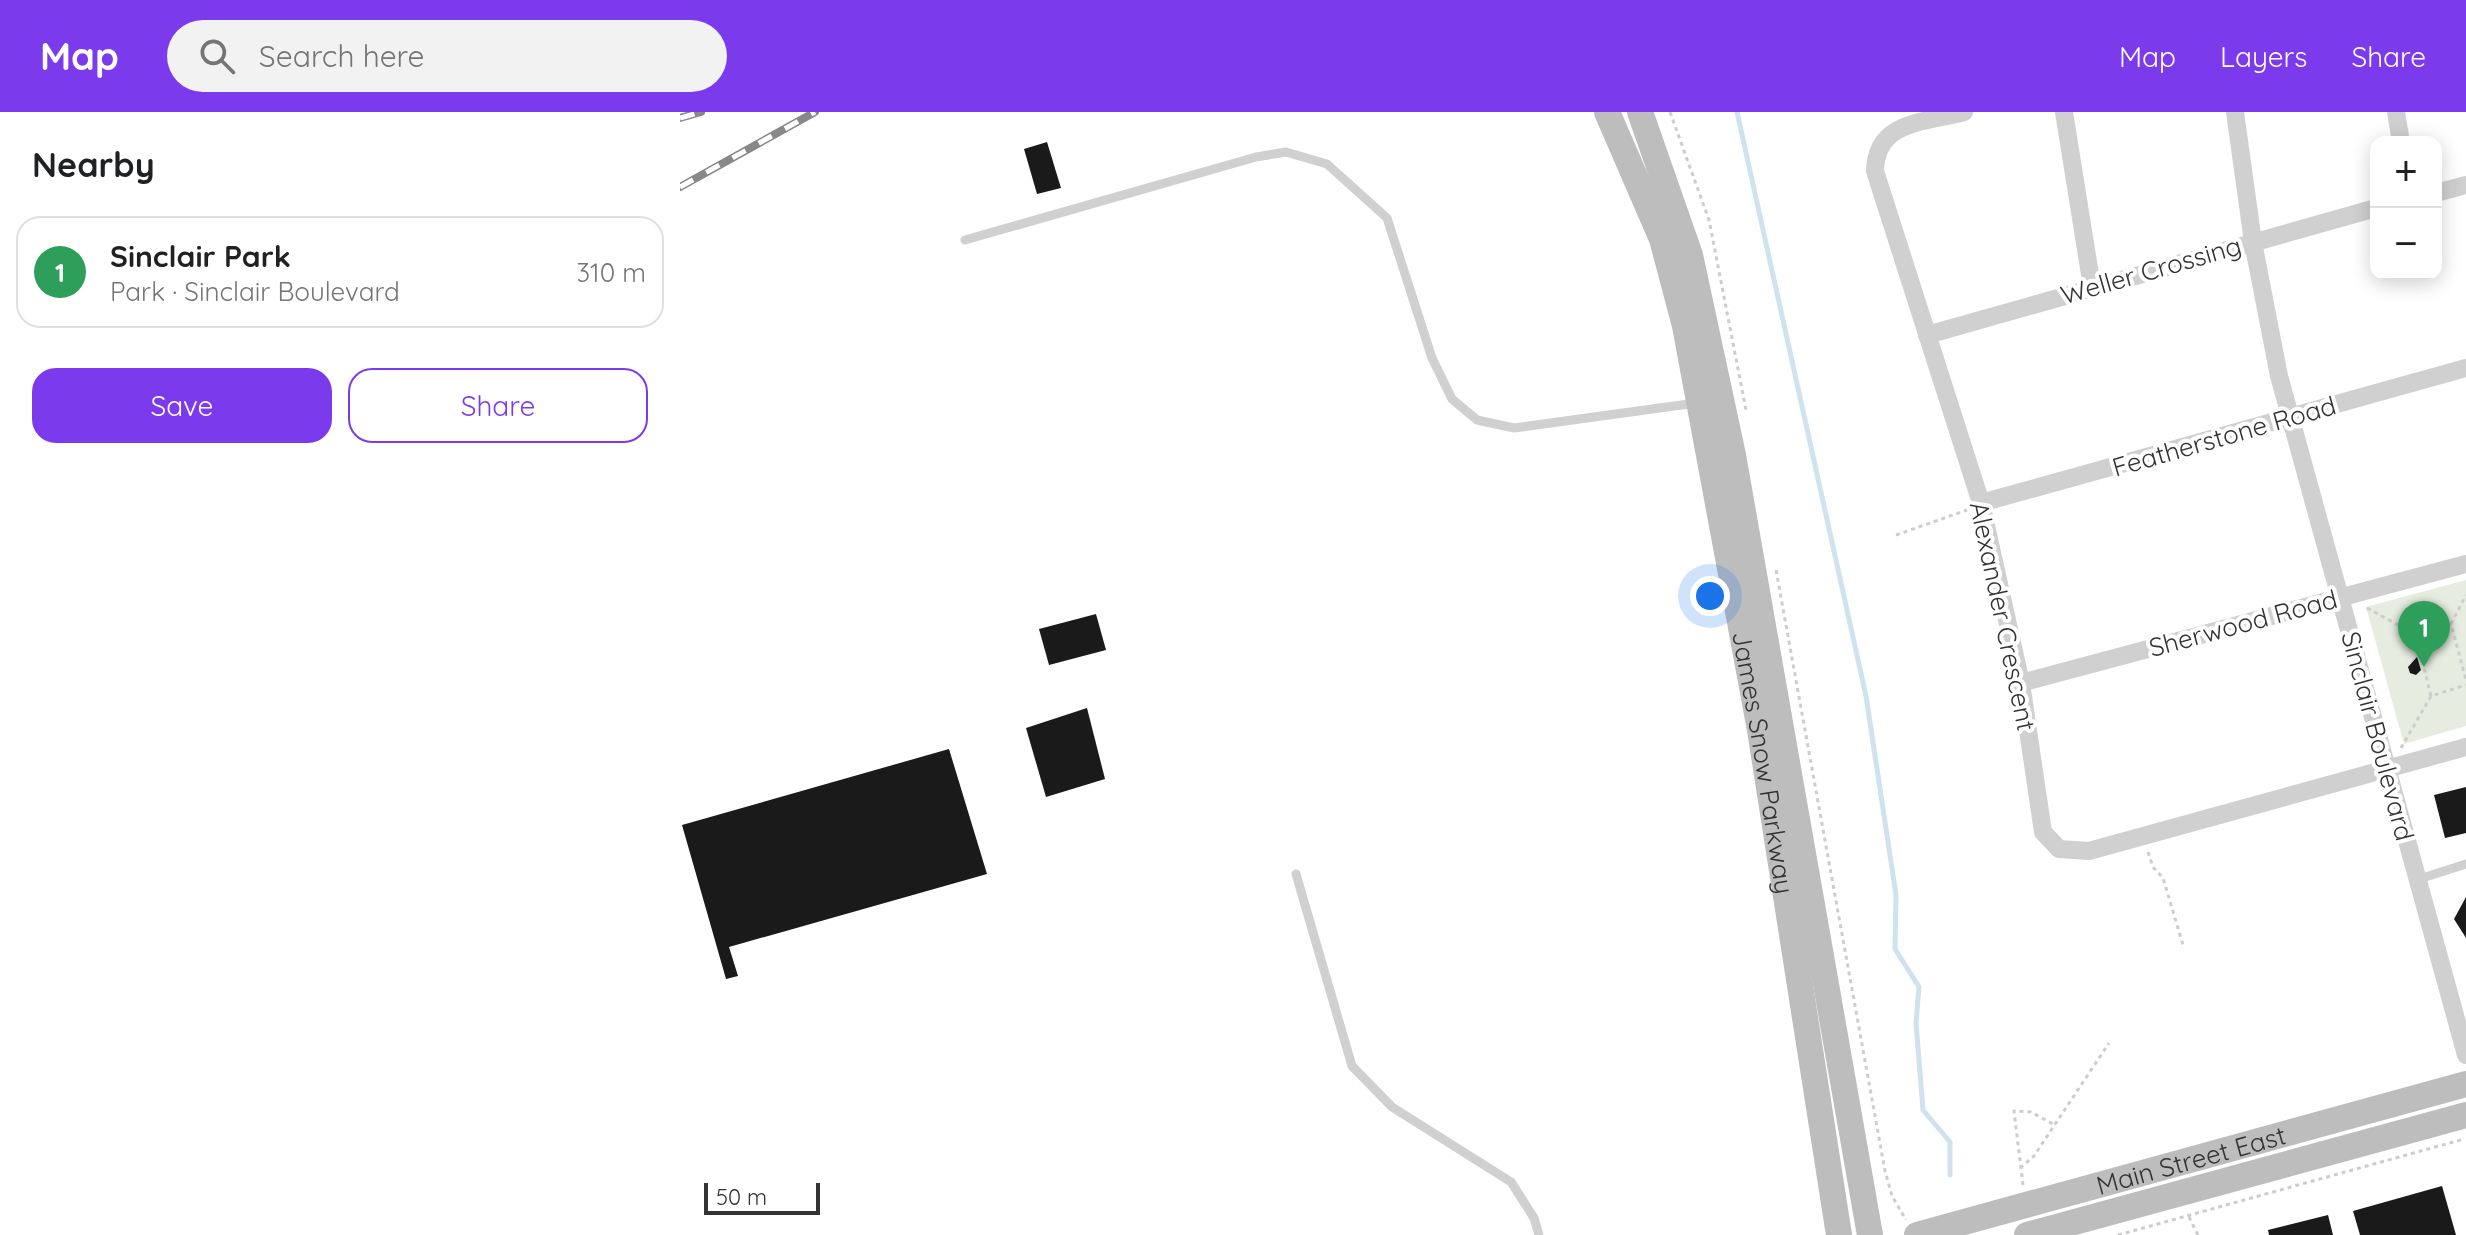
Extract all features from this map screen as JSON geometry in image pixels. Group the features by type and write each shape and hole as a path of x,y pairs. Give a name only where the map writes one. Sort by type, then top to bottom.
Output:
{"main road":[{"name":"James Snow Parkway","path":"1607,112 1662,239 1699,402 1762,745 1839,1235"},
{"name":"James Snow Parkway","path":"1640,112 1690,255 1733,455 1870,1235"},
{"name":"Main Street East","path":"1912,1229 2466,1084"},
{"name":"Main Street East","path":"2027,1235 2465,1127"}],"street":[{"name":"Alexander Crescent","path":"1964,112 1893,131 1885,137 1875,154 1875,171 1981,503 2021,683 2043,832 2059,849 2089,851 2466,747"},
{"path":"2064,112 2092,287"},
{"name":"Sinclair Boulevard","path":"2235,112 2253,242 2290,418 2466,1055"},
{"path":"2396,112 2400,136"},
{"path":"2442,191 2466,185"},
{"name":"Weller Crossing","path":"1927,335 2370,210"},
{"name":"Featherstone Road","path":"1981,503 2466,368"},
{"name":"Sherwood Road","path":"2021,683 2466,564"}],"lane":[{"path":"965,240 1256,157 1286,152 1327,164 1387,218 1432,358 1452,399 1477,420 1514,428 1699,402"},
{"path":"2416,880 2466,864"},
{"path":"1296,874 1352,1066 1392,1107 1511,1182 1539,1235"}],"path":[{"path":"1896,535 1953,518 1981,503"},
{"path":"2389,768 2431,696 2466,683 2451,624 2466,595"},
{"path":"2341,596 2416,635 2451,624"},
{"path":"2416,635 2431,696"},
{"path":"2143,836 2153,867 2163,878 2183,945"},
{"path":"2020,1168 2033,1158 2109,1043"},
{"path":"2023,1185 2014,1111 2031,1112 2055,1125"},
{"path":"2118,1235 2465,1127"},
{"path":"1897,1206 1912,1229"}],"shaded area":[{"path":"2466,580 2466,726 2404,744 2366,607"}],"building":[{"path":"1047,142 1061,188 1037,194 1024,149"},
{"path":"1096,614 1106,650 1049,665 1039,629"},
{"path":"2417,657 2421,670 2416,675 2410,673 2408,667"},
{"path":"1087,708 1105,779 1046,797 1026,728"},
{"path":"949,749 987,874 729,947 738,976 726,979 682,825"},
{"path":"2466,787 2466,833 2445,838 2434,795"},
{"path":"2466,897 2466,938 2454,919"},
{"path":"2442,1186 2456,1235 2360,1235 2353,1211"},
{"path":"2328,1215 2333,1235 2269,1235 2268,1230"}],"waterway":[{"path":"1737,112 1866,696 1896,895 1895,949 1919,987 1916,1023 1923,1110 1950,1142 1950,1175"}],"railway":[{"path":"680,118 701,112"},
{"path":"680,187 815,112"}],"place":[{"name":"Sinclair Park","path":"2424,667"}]}
